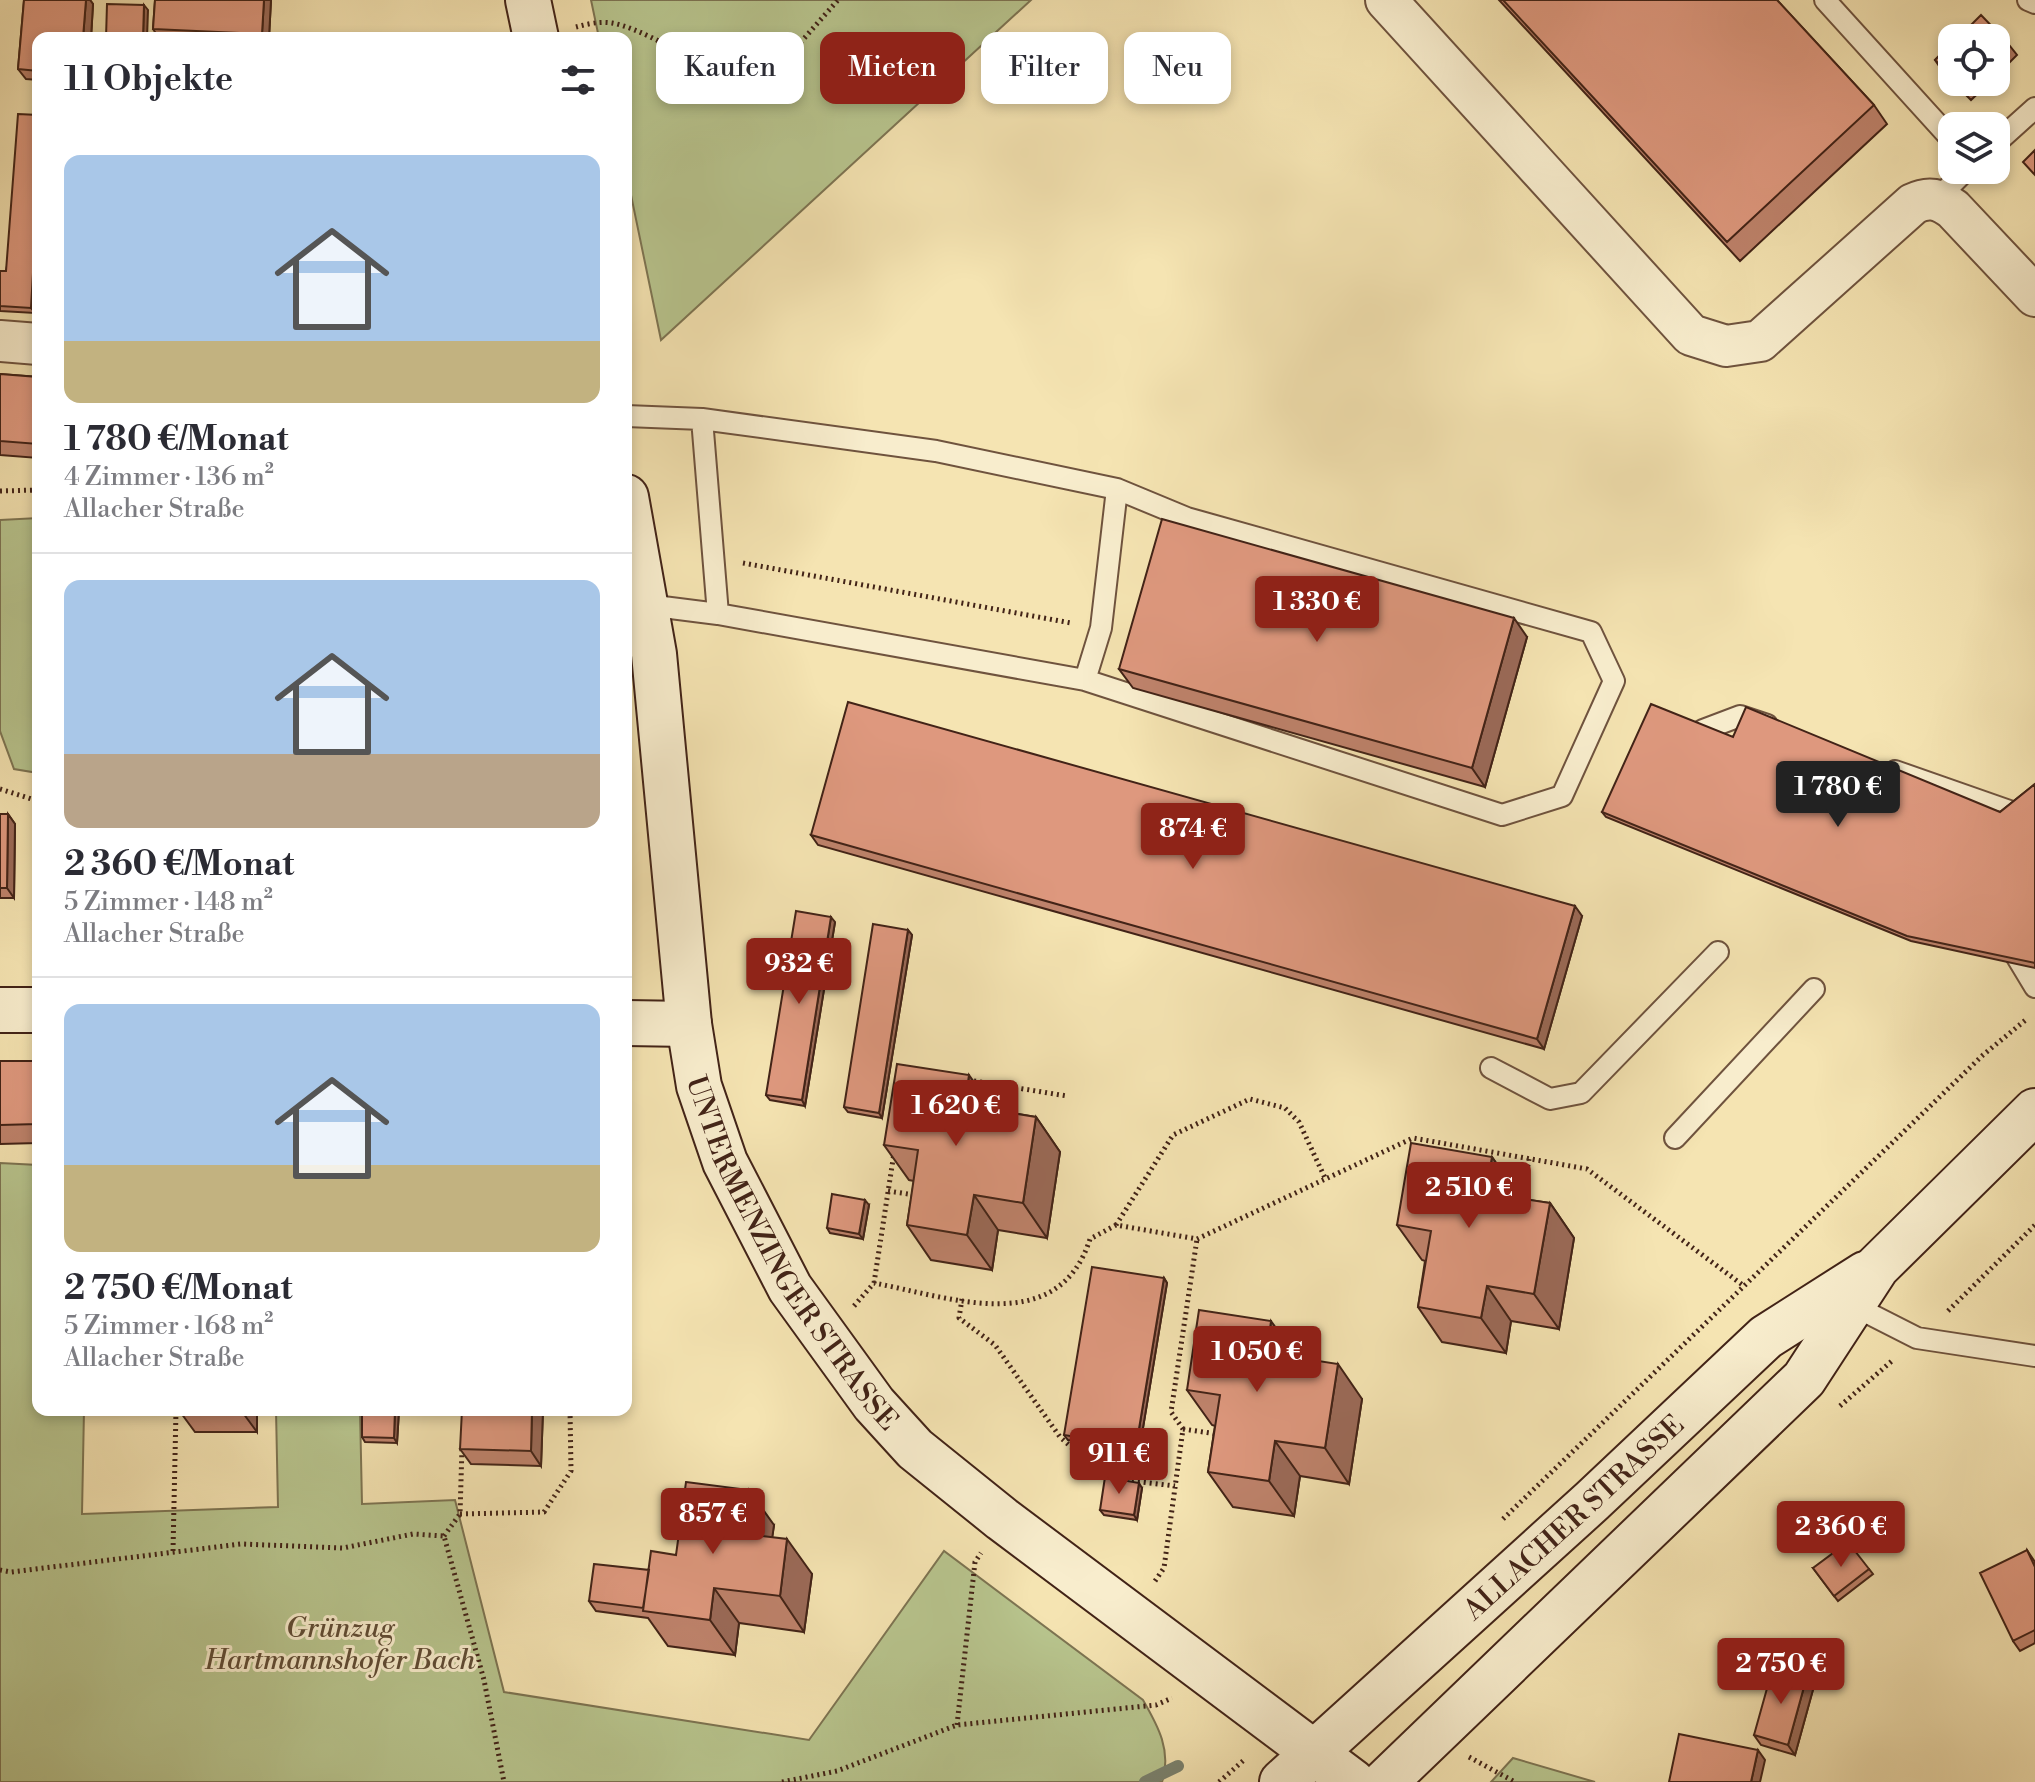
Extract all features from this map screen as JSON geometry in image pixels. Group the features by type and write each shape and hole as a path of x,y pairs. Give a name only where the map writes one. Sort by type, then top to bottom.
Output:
{"main road":[{"name":"UNTERMENZINGER STRASSE","path":"632,528 647,605 670,799 689,1024 699,1086 725,1162 790,1288 874,1404 915,1449 1002,1519 1353,1782"},
{"path":"0,1010 32,1010"},
{"path":"632,1023 689,1024"},
{"name":"ALLACHER STRASSE","path":"1385,1782 1804,1379 1877,1267 2035,1111"},
{"name":"ALLACHER STRASSE","path":"1282,1782 1298,1739 1592,1501 1766,1337 1877,1267"}],"street":[{"path":"1398,4 1691,335 1726,346 1760,341 1913,204 1925,198 1953,209 2035,296"},
{"path":"0,341 32,344"}],"lane":[{"path":"1825,0 1938,125"},
{"path":"2028,0 2035,3"},
{"path":"2010,130 2035,108"},
{"path":"1936,200 1952,184"},
{"path":"632,416 702,419 936,451 1117,489 1187,518 1591,632 1614,681 1562,796 1502,815 1085,680 718,614 647,605"},
{"path":"702,419 718,614"},
{"path":"1085,680 1101,628 1117,489"},
{"path":"1677,768 1703,730 1740,716 1784,732"},
{"path":"1873,763 2035,820"},
{"path":"2035,906 2000,929 2035,987"},
{"path":"1491,1068 1550,1099 1581,1093 1718,952"},
{"path":"1675,1138 1814,989"},
{"path":"1852,1305 1917,1338 2035,1356"}],"path":[{"path":"533,25 613,23 724,70 752,74 777,67 838,0"},
{"path":"0,491 32,490"},
{"path":"714,557 1101,628"},
{"path":"0,789 32,799"},
{"path":"1495,1527 1983,1055 2035,1012"},
{"path":"964,1079 1067,1096"},
{"path":"874,1283 1013,1306 1032,1300 1081,1266 1090,1239 1116,1225 1173,1135 1250,1099 1285,1108 1292,1115 1325,1178"},
{"path":"1116,1225 1197,1239 1413,1138 1587,1169 1744,1286"},
{"path":"826,1341 874,1283 895,1145"},
{"path":"1520,1210 1529,1159"},
{"path":"888,1191 919,1196"},
{"path":"1132,1614 1164,1568 1183,1429 1171,1412 1197,1239"},
{"path":"962,1299 959,1318 995,1345 1060,1437 1090,1464 1108,1478 1175,1486"},
{"path":"173,1551 176,1416"},
{"path":"460,1514 544,1512 571,1471 570,1416"},
{"path":"1183,1429 1222,1435"},
{"path":"444,1536 460,1514 462,1440"},
{"path":"957,1725 975,1562 1002,1519"},
{"path":"0,1570 11,1572 241,1544 343,1548 413,1534 444,1536"},
{"path":"444,1536 484,1680 504,1782"},
{"path":"782,1782 837,1771 957,1725 1156,1705 1216,1677"},
{"path":"1219,1782 1298,1739"}],"green space":[{"path":"591,0 1031,0 996,32 981,32 981,46 965,61 965,32 820,32 820,104 918,104 661,340 632,200 632,32 598,32"},
{"path":"32,518 32,772 14,769 0,731 0,520"},
{"name":"Grünzug Hartmannshofer Bach","path":"0,1163 32,1165 32,1416 84,1416 82,1514 278,1507 276,1416 360,1416 362,1504 455,1500 504,1692 809,1740 944,1551 1143,1700 1158,1729 1165,1760 1162,1782 0,1782"},
{"path":"1513,1758 1595,1782 1491,1782"}],"building":[{"path":"24,0 86,0 83,32 32,32 32,70 18,69"},
{"path":"155,0 264,0 262,32 153,29"},
{"path":"1503,0 1777,0 1874,105 1727,242"},
{"path":"107,4 144,5 143,32 106,32"},
{"path":"1981,15 1990,24 1972,24"},
{"path":"18,114 32,115 31,308 0,306 0,271 6,271"},
{"path":"2035,150 2035,175 2023,162"},
{"path":"0,374 32,377 32,444 0,441"},
{"path":"1162,519 1514,618 1472,768 1119,669"},
{"path":"848,702 1575,906 1537,1039 811,835"},
{"path":"1651,704 1733,737 1746,707 2000,812 2035,784 2035,963 1907,936 1602,812"},
{"path":"0,814 8,814 7,888 0,888"},
{"path":"796,911 831,917 802,1100 766,1095"},
{"path":"873,924 908,930 879,1113 844,1107"},
{"path":"0,1061 32,1061 32,1124 0,1125"},
{"path":"897,1064 969,1075 965,1105 1036,1117 1023,1203 974,1195 967,1235 907,1225 918,1150 884,1145"},
{"path":"1411,1143 1492,1157 1486,1193 1550,1203 1534,1294 1487,1286 1481,1318 1418,1307 1431,1231 1397,1225"},
{"path":"832,1194 865,1200 859,1234 827,1228"},
{"path":"1092,1267 1164,1278 1136,1447 1064,1435"},
{"path":"1199,1310 1271,1321 1267,1353 1338,1364 1325,1448 1275,1441 1269,1481 1208,1472 1220,1395 1187,1390"},
{"path":"362,1416 395,1416 394,1438 362,1437"},
{"path":"462,1416 532,1416 531,1451 460,1449"},
{"path":"1105,1477 1139,1483 1134,1515 1100,1510"},
{"path":"686,1482 749,1490 744,1534 787,1539 780,1596 714,1588 710,1620 643,1611 651,1551 676,1555"},
{"path":"1848,1542 1869,1569 1834,1596 1813,1568"},
{"path":"2027,1550 2035,1567 2035,1630 2013,1641 1980,1573"},
{"path":"594,1564 649,1570 643,1608 589,1601"},
{"path":"1773,1667 1807,1676 1788,1745 1754,1735"},
{"path":"1679,1734 1758,1750 1751,1782 1669,1782"}],"waterway":[{"path":"1145,1782 1178,1766"}]}
